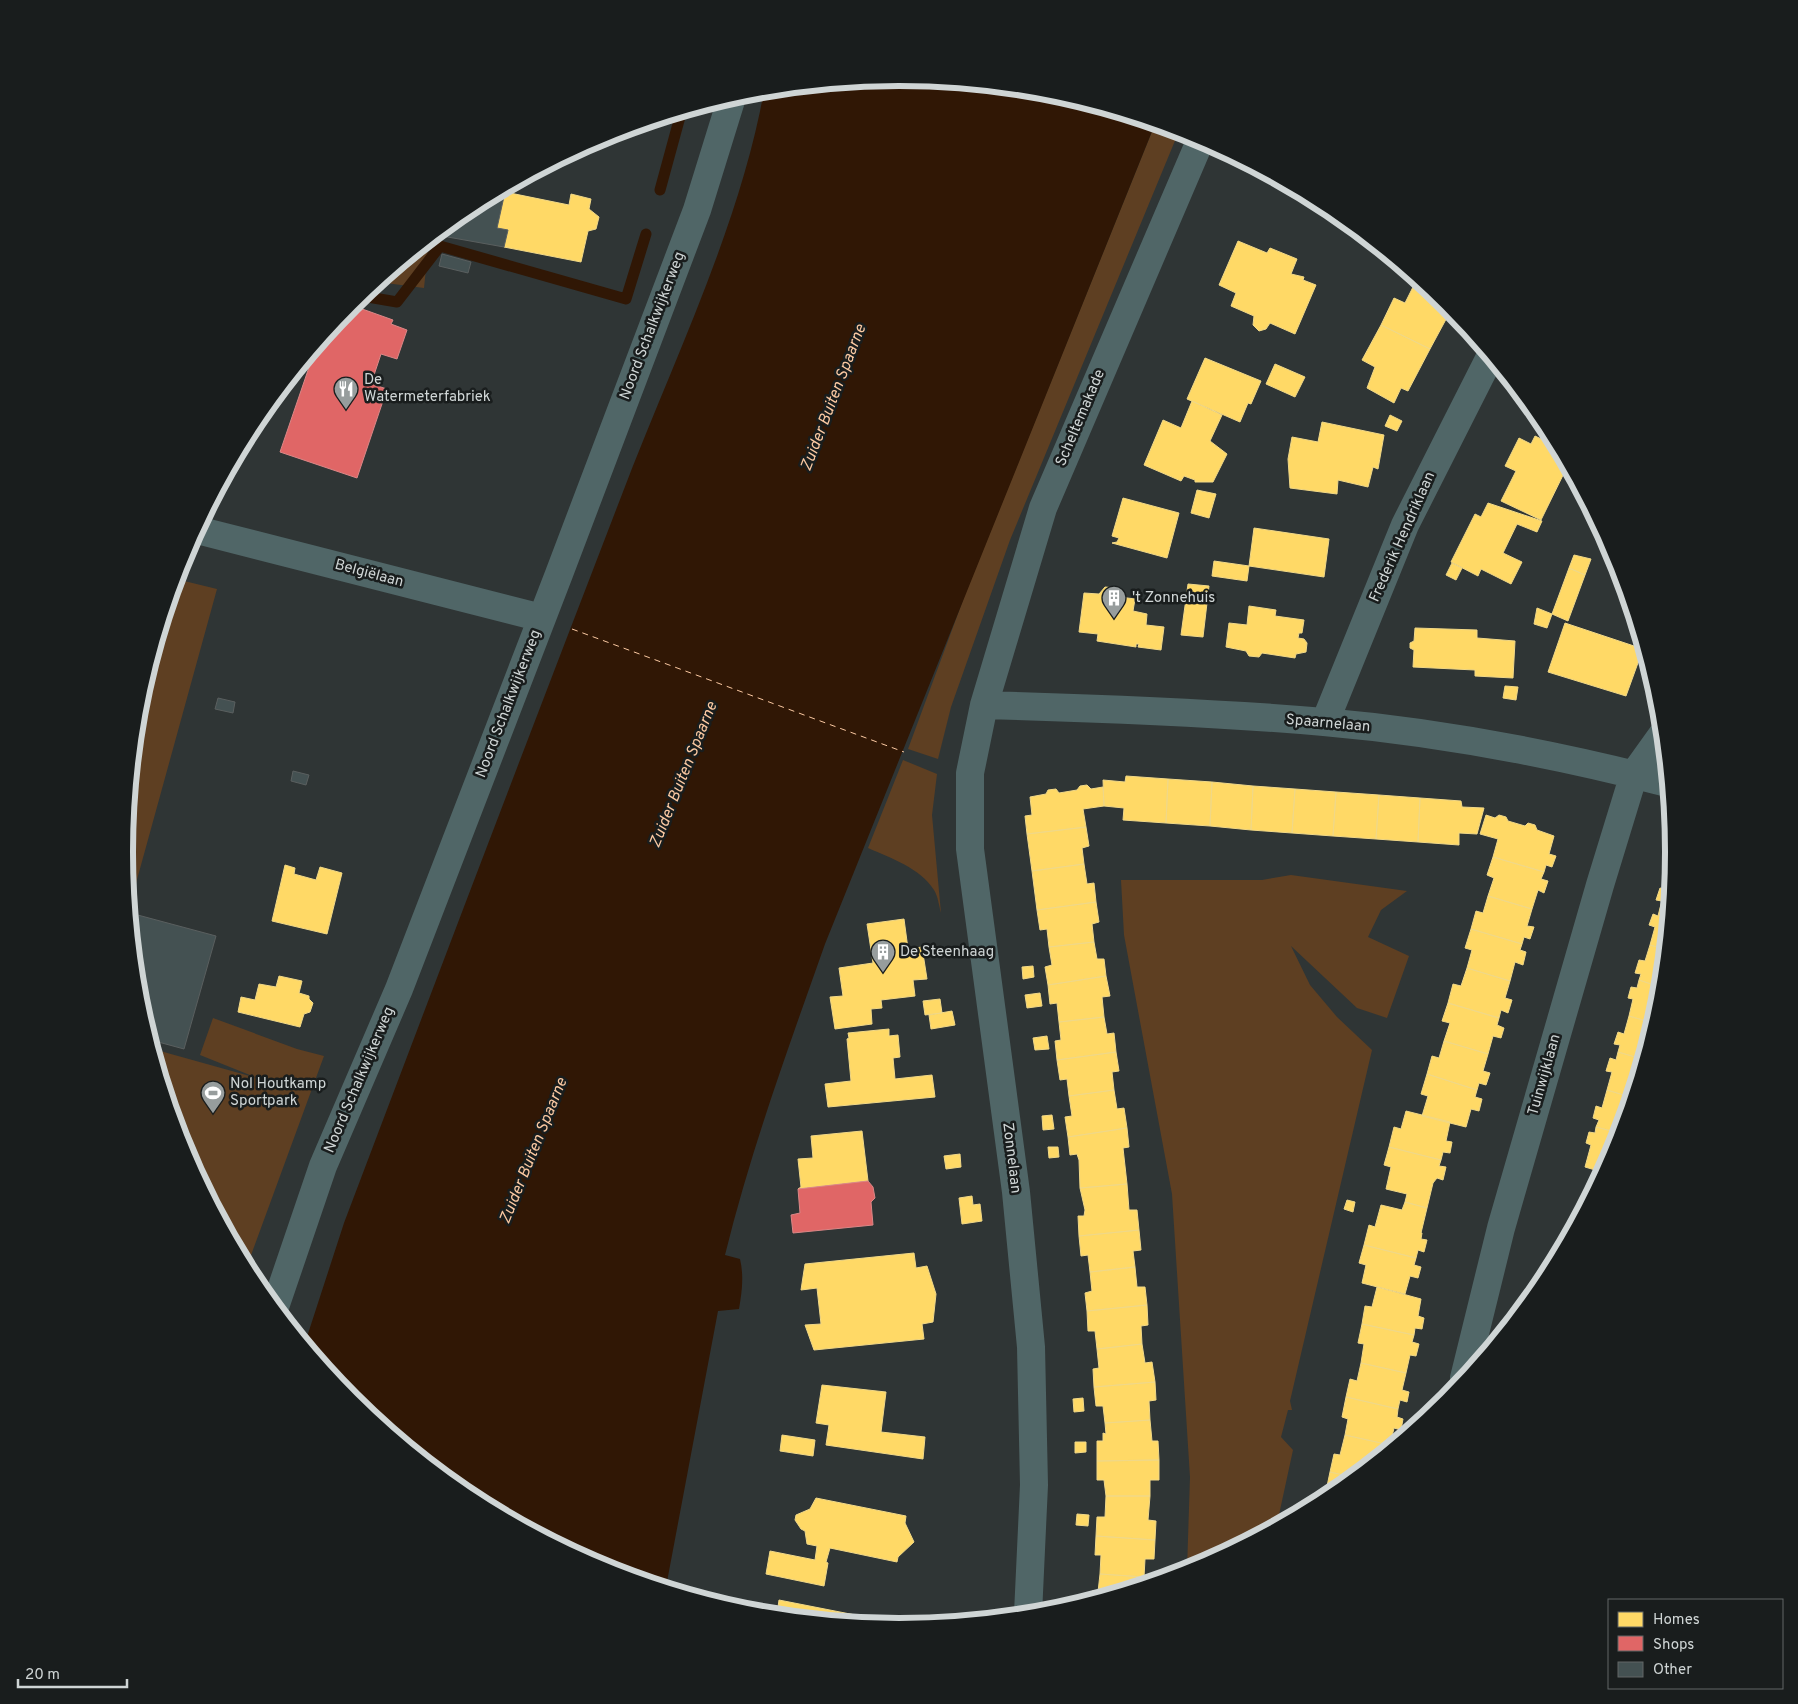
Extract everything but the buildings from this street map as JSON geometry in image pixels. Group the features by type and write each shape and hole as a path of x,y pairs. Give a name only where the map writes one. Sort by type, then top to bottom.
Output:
{"street":[{"name":"Noord Schalkwijkerweg","path":"278,1299 322,1166 399,989 697,210 729,106"},
{"name":"Scheltemakade","path":"984,705 1043,508 1197,147"},
{"name":"Frederik Hendriklaan","path":"1325,722 1405,525 1487,362"},
{"name":"Belgiëlaan","path":"204,532 542,618"},
{"name":"Spaarnelaan","path":"984,705 1086,708 1325,722 1477,741 1661,781"},
{"name":"Zonnelaan","path":"984,705 970,773 970,849 1016,1192 1031,1347 1034,1485 1028,1606"},
{"name":"Tuinwijklaan","path":"1467,1365 1501,1228 1634,774 1656,743"}],"shaded area":[{"path":"1153,130 1176,139 1010,540 951,707 938,759 908,749 966,592"},
{"path":"428,248 424,288 387,283"},
{"path":"184,581 217,589 134,889 133,852 135,802 140,752 159,654"},
{"path":"903,760 937,774 932,815 941,913 935,892 928,882 904,864 868,848"},
{"path":"1291,875 1407,891 1381,910 1368,937 1409,956 1387,1018 1357,1008 1291,946 1310,985 1337,1017 1372,1050 1290,1401 1292,1410 1288,1410 1281,1437 1293,1450 1279,1517 1238,1539 1187,1561 1190,1477 1172,1194 1124,935 1121,880 1262,880"},
{"path":"213,1018 297,1049 324,1056 250,1258 212,1191 174,1098 159,1051 257,1078 200,1055"}],"water":[{"name":"Zuider Buiten Spaarne","path":"899,86 999,93 1048,101 1097,112 1153,130 825,944 771,1098 735,1215 725,1255 740,1259 742,1284 739,1309 718,1311 667,1581 606,1559 560,1539 474,1489 433,1460 394,1428 323,1357 307,1337 344,1223 640,447 702,296 738,194 753,143 762,99 849,88"}],"waterway":[{"path":"660,190 679,119"},
{"path":"372,298 397,302 440,246 626,299 646,234"}],"ferry route":[{"path":"572,629 904,752"}],"place":[{"name":"De Watermeterfabriek","path":"346,410"},
{"name":"'t Zonnehuis","path":"1114,619"},
{"name":"De Steenhaag","path":"883,973"},
{"name":"Nol Houtkamp Sportpark","path":"213,1114"}]}
